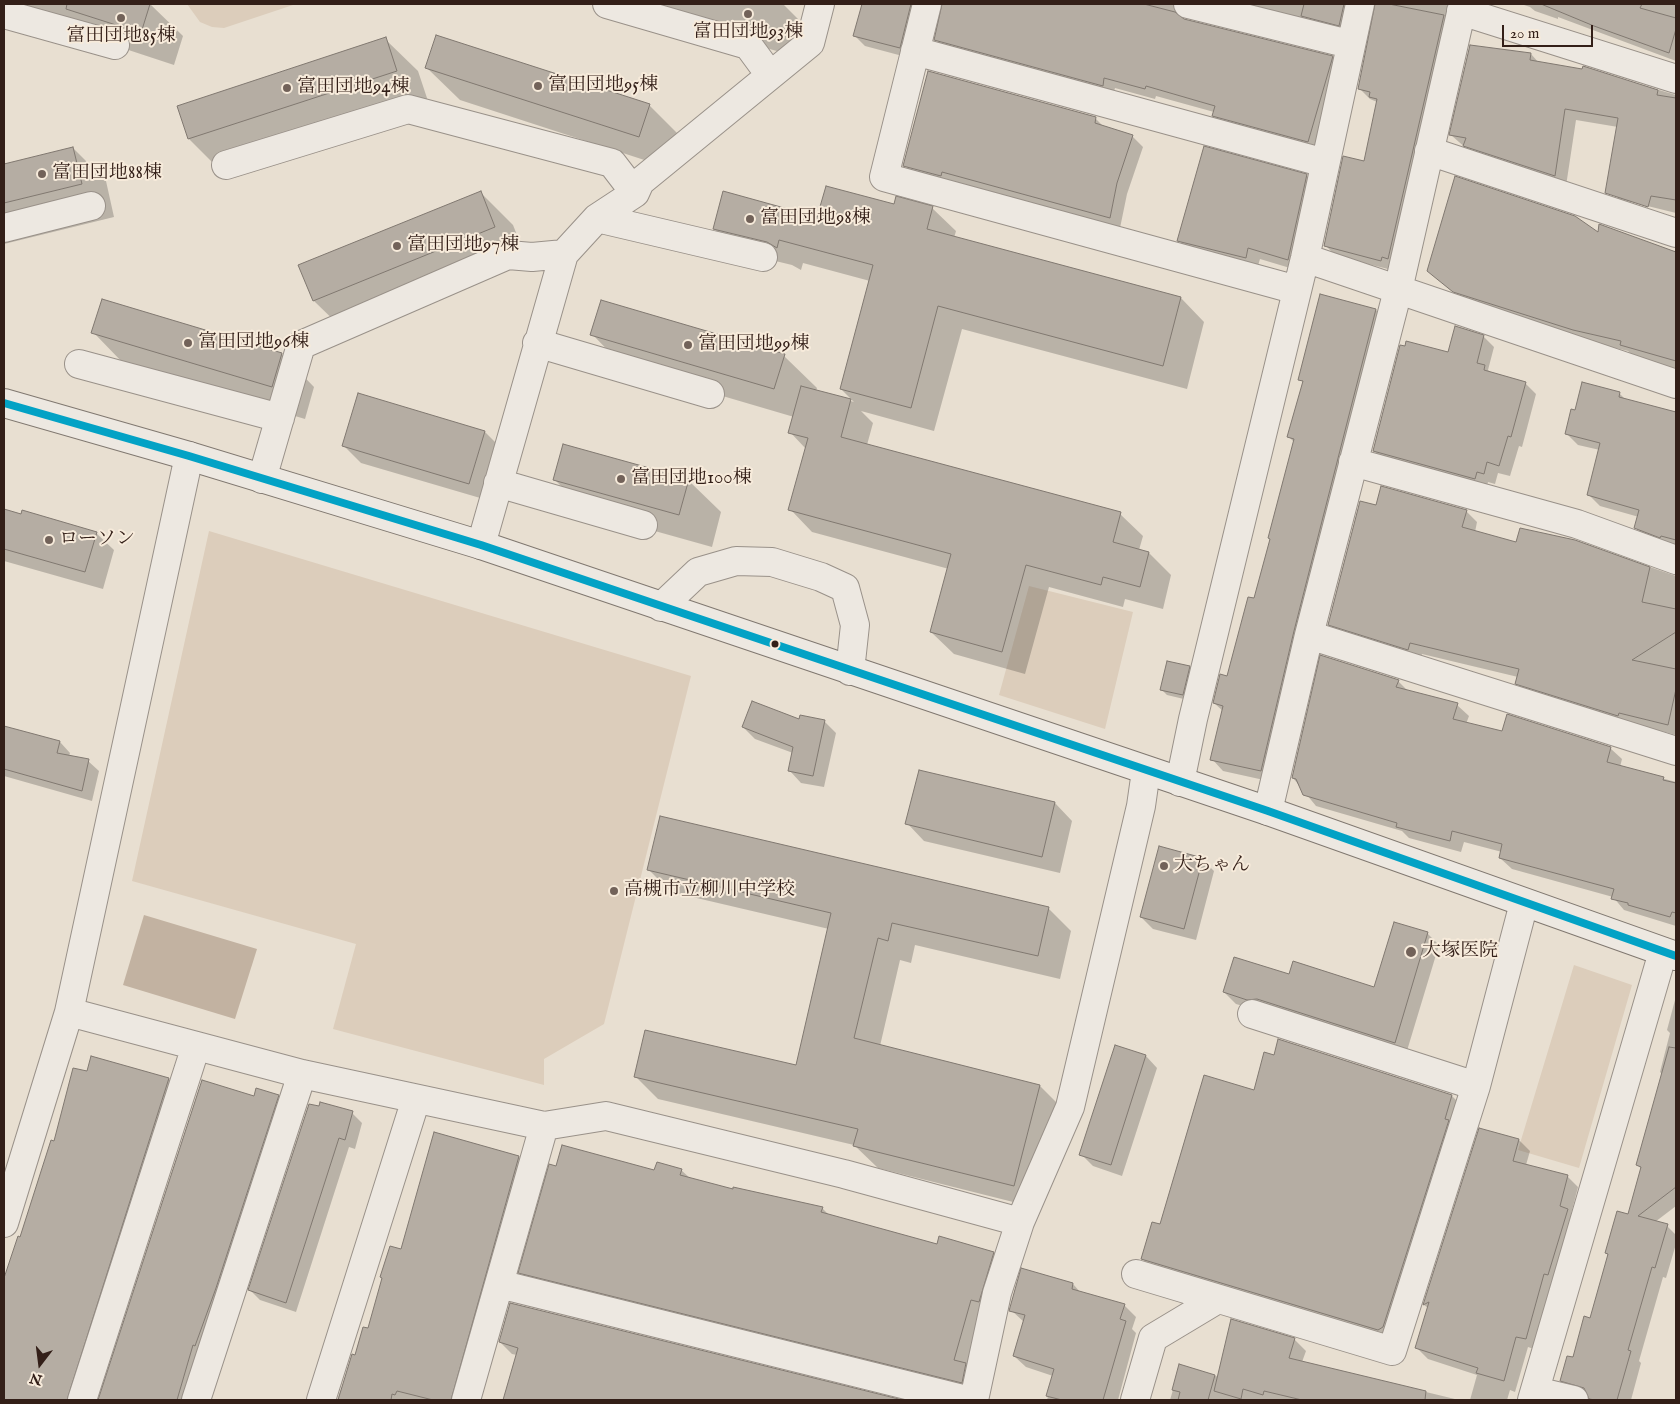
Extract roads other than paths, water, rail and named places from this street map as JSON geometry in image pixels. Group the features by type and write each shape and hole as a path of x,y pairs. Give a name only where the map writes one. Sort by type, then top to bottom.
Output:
{"street":[{"path":"607,4 748,45 770,75"},
{"path":"481,545 537,343 564,254 597,218 635,193 640,182 810,44 820,4"},
{"path":"927,4 884,177 1297,290"},
{"path":"1188,4 1349,44"},
{"path":"1180,782 1193,719 1305,258 1349,44 1360,4"},
{"path":"1268,811 1309,635 1398,290 1462,7 1676,78"},
{"path":"4,14 115,45"},
{"path":"915,51 1325,163"},
{"path":"226,165 408,109 612,163 635,193"},
{"path":"1429,151 1676,233"},
{"path":"4,228 91,206"},
{"path":"597,218 763,257"},
{"path":"262,479 301,345 508,255 532,257 564,254"},
{"path":"1305,258 1676,384"},
{"path":"537,343 710,394"},
{"path":"79,364 280,418"},
{"path":"4,403 189,456 481,545 1268,811 1669,954 1534,1396 1574,1400"},
{"path":"4,1223 69,1012 189,456"},
{"path":"1353,462 1577,524 1676,560"},
{"path":"498,484 643,525"},
{"path":"661,607 698,572 736,561 772,562 821,577 846,588 855,625 850,671"},
{"path":"1309,635 1676,751"},
{"path":"974,1400 998,1293 1020,1222 1070,1107 1141,806 1146,771"},
{"path":"1136,1274 1392,1351 1476,1086 1524,903"},
{"path":"69,1012 302,1074 544,1126 606,1116 844,1174 1020,1222"},
{"path":"1252,1014 1476,1086"},
{"path":"82,1400 196,1046"},
{"path":"196,1400 302,1074"},
{"path":"321,1400 416,1099"},
{"path":"466,1400 544,1126"},
{"path":"499,1284 967,1400"},
{"path":"1135,1400 1153,1338 1218,1299"}],"place":[{"name":"富田団地93棟","path":"748,14"},
{"name":"富田団地85棟","path":"121,18"},
{"name":"富田団地95棟","path":"538,86"},
{"name":"富田団地94棟","path":"287,88"},
{"name":"富田団地88棟","path":"42,174"},
{"name":"富田団地98棟","path":"750,219"},
{"name":"富田団地97棟","path":"397,246"},
{"name":"富田団地96棟","path":"188,343"},
{"name":"富田団地99棟","path":"688,345"},
{"name":"富田団地100棟","path":"621,479"},
{"name":"ローソン","path":"49,540"},
{"name":"大ちゃん","path":"1164,866"},
{"name":"高槻市立柳川中学校","path":"614,891"},
{"name":"大塚医院","path":"1411,952"}]}
